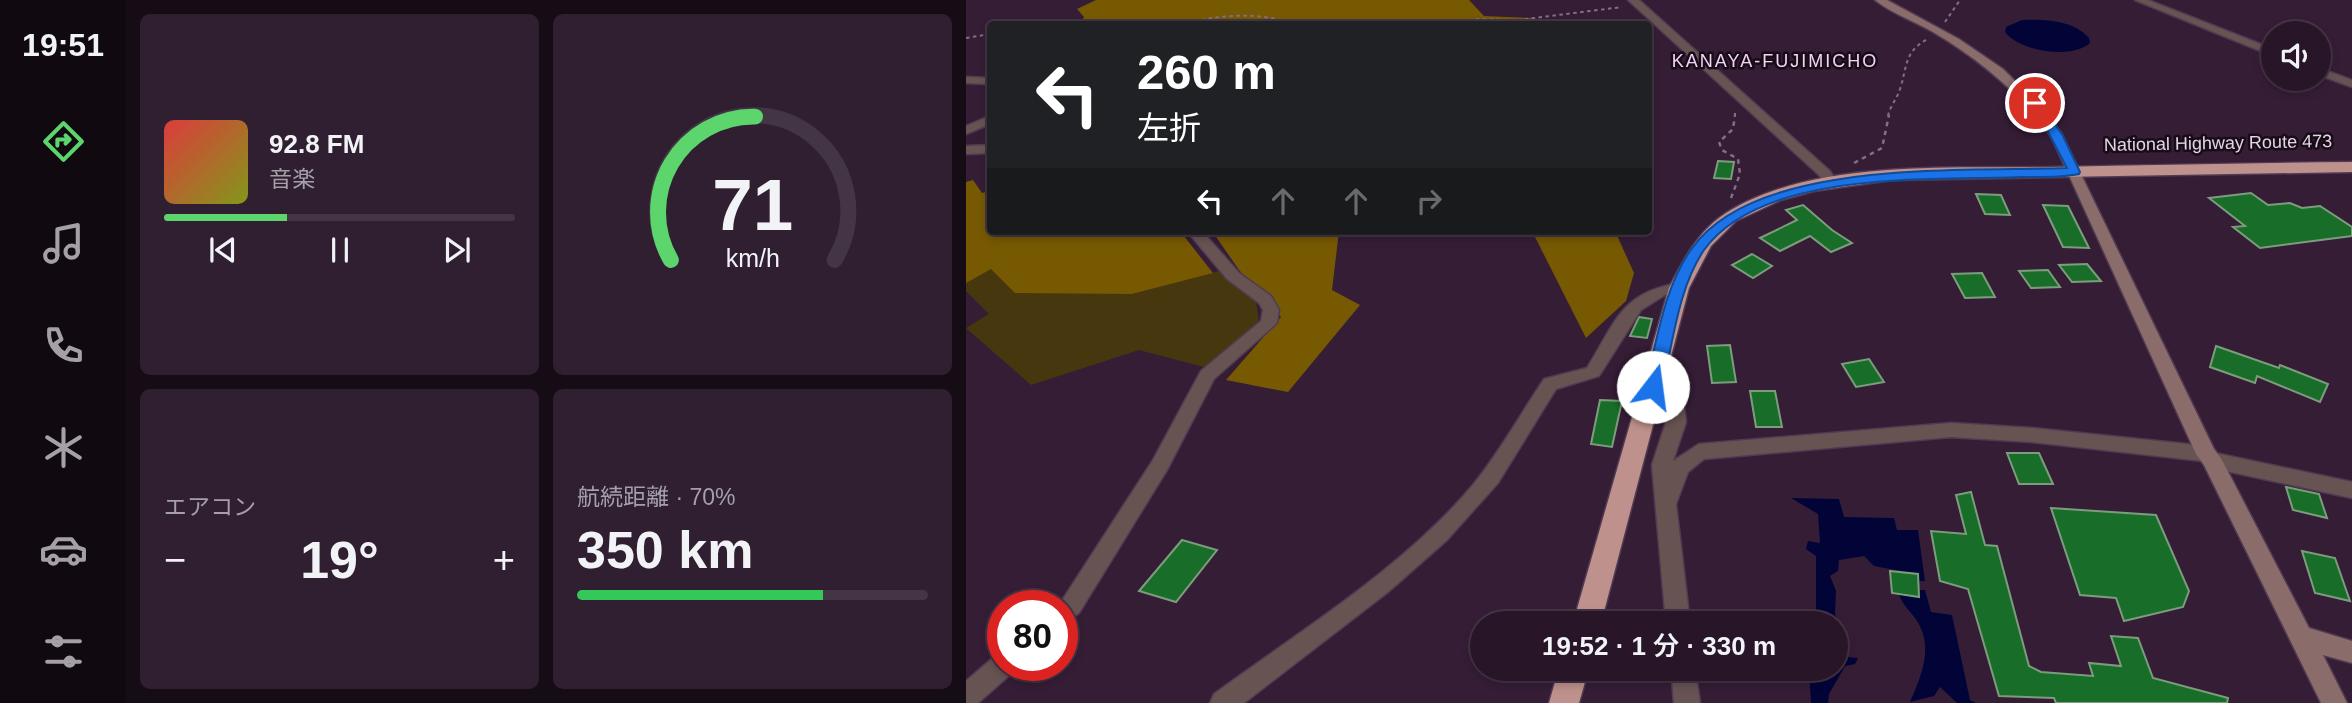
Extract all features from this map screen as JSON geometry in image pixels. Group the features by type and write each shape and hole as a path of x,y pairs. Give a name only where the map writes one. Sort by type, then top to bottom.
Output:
{"highway":[{"name":"National Highway Route 473","path":"1590,611 1679,288 1699,248 1738,212 1769,198 1828,179 2352,167"},
{"path":"1564,703 1570,681"}],"street":[{"path":"1880,0 1941,33 2006,75 2035,103 2057,136 2209,457 2334,703"},
{"path":"2140,0 2261,48"},
{"path":"1636,2 1828,179"},
{"path":"2331,76 2352,84"},
{"path":"966,80 987,81"},
{"path":"966,130 987,121"},
{"path":"966,150 987,149"},
{"path":"1078,595 1160,464 1207,375 1269,323 1271,310 1265,300 1233,276 1197,235"},
{"path":"1223,703 1394,573 1467,506 1505,458 1528,416 1550,384 1593,372 1611,347 1631,307 1653,291 1679,288"},
{"path":"1653,387 1675,407 1675,422 1662,465 1677,611"},
{"path":"1665,506 1679,468 1699,452 1951,430 2032,435 2209,457 2352,490"},
{"path":"2301,637 2352,652"},
{"path":"966,696 987,678"},
{"path":"1685,681 1687,703"}],"path":[{"path":"1828,179 1882,148 1890,108 1900,90 1909,54 1914,47 1941,33 1959,0"},
{"path":"1464,21 1518,20 1636,2"},
{"path":"1198,21 1237,14 1269,15 1286,21"},
{"path":"966,38 987,34"},
{"path":"1717,78 1717,86 1737,115 1732,129 1719,142 1722,150 1738,159 1737,188 1728,206"}],"shaded area":[{"path":"1096,0 1469,0 1484,16 1544,21 1082,21 1084,17 1077,9"},
{"path":"2022,20 2067,24 2082,32 2089,38 2090,43 2071,51 2033,48 2012,39 2005,32 2006,27"},
{"path":"973,180 982,193 987,192 987,235 1183,235 1213,273 1132,294 1015,293 991,269 966,283 966,182"},
{"path":"1215,235 1339,235 1332,290 1360,305 1288,392 1226,380 1281,317 1239,270"},
{"path":"1534,235 1617,235 1634,273 1626,301 1586,338"},
{"path":"990,267 1132,294 1219,271 1256,300 1259,322 1204,367 1139,350 1031,385 966,328 989,314 966,291 966,281"},
{"path":"1791,498 1839,499 1844,517 1894,518 1897,530 1918,530 1925,581 1918,581 1917,574 1874,566 1864,556 1839,560 1838,571 1830,576 1836,591 1835,611 1816,611 1816,556 1806,549 1808,541 1820,543 1818,514"},
{"path":"1919,590 1925,590 1931,612 1952,615 1970,700 1976,703 1957,703 1940,687 1934,696 1910,702 1924,662 1925,641 1917,621 1899,594 1919,597"},
{"path":"1848,657 1858,658 1855,664 1848,665"},
{"path":"1810,681 1836,681 1829,694 1828,703 1811,703"}],"building":[{"path":"1718,161 1734,162 1731,179 1714,178"},
{"path":"2251,193 2268,205 2290,203 2302,208 2320,206 2352,227 2352,236 2260,248 2233,227 2245,226 2209,198"},
{"path":"1976,194 2001,195 2010,215 1985,214"},
{"path":"1803,205 1852,243 1831,252 1810,236 1780,251 1760,238 1797,220 1786,210"},
{"path":"2043,205 2068,206 2089,248 2063,247"},
{"path":"1752,254 1772,266 1753,278 1732,265"},
{"path":"2087,264 2101,281 2072,282 2059,265"},
{"path":"2048,270 2060,287 2031,288 2019,271"},
{"path":"1982,273 1995,297 1965,298 1952,274"},
{"path":"1639,317 1652,319 1647,338 1630,336"},
{"path":"1730,345 1736,382 1712,383 1707,346"},
{"path":"2216,346 2279,368 2280,365 2328,384 2320,402 2257,376 2255,383 2210,367"},
{"path":"1869,359 1884,382 1856,387 1842,364"},
{"path":"1750,391 1775,391 1782,427 1756,427"},
{"path":"1600,400 1622,401 1612,447 1591,444"},
{"path":"2007,453 2039,453 2053,484 2019,484"},
{"path":"2286,487 2319,494 2327,518 2293,510"},
{"path":"1971,492 1985,545 1997,546 2029,666 2041,672 2093,676 2089,663 2121,666 2111,636 2138,638 2153,678 2228,698 2227,703 2056,703 2054,698 1999,696 1968,589 1940,581 1931,531 1966,534 1956,495"},
{"path":"2051,508 2156,515 2189,591 2183,607 2124,621 2116,598 2080,595"},
{"path":"1182,540 1217,550 1176,602 1139,591"},
{"path":"2302,551 2335,558 2350,601 2315,593"},
{"path":"1890,571 1918,574 1919,597 1892,593"}],"district":[{"name":"KANAYA-FUJIMICHO","path":"1775,61"}],"route":[{"path":"1653,387 1679,288 1699,248 1717,228 1738,212 1769,198 1798,190 1862,180 2074,172 2057,136 2035,103"}]}
